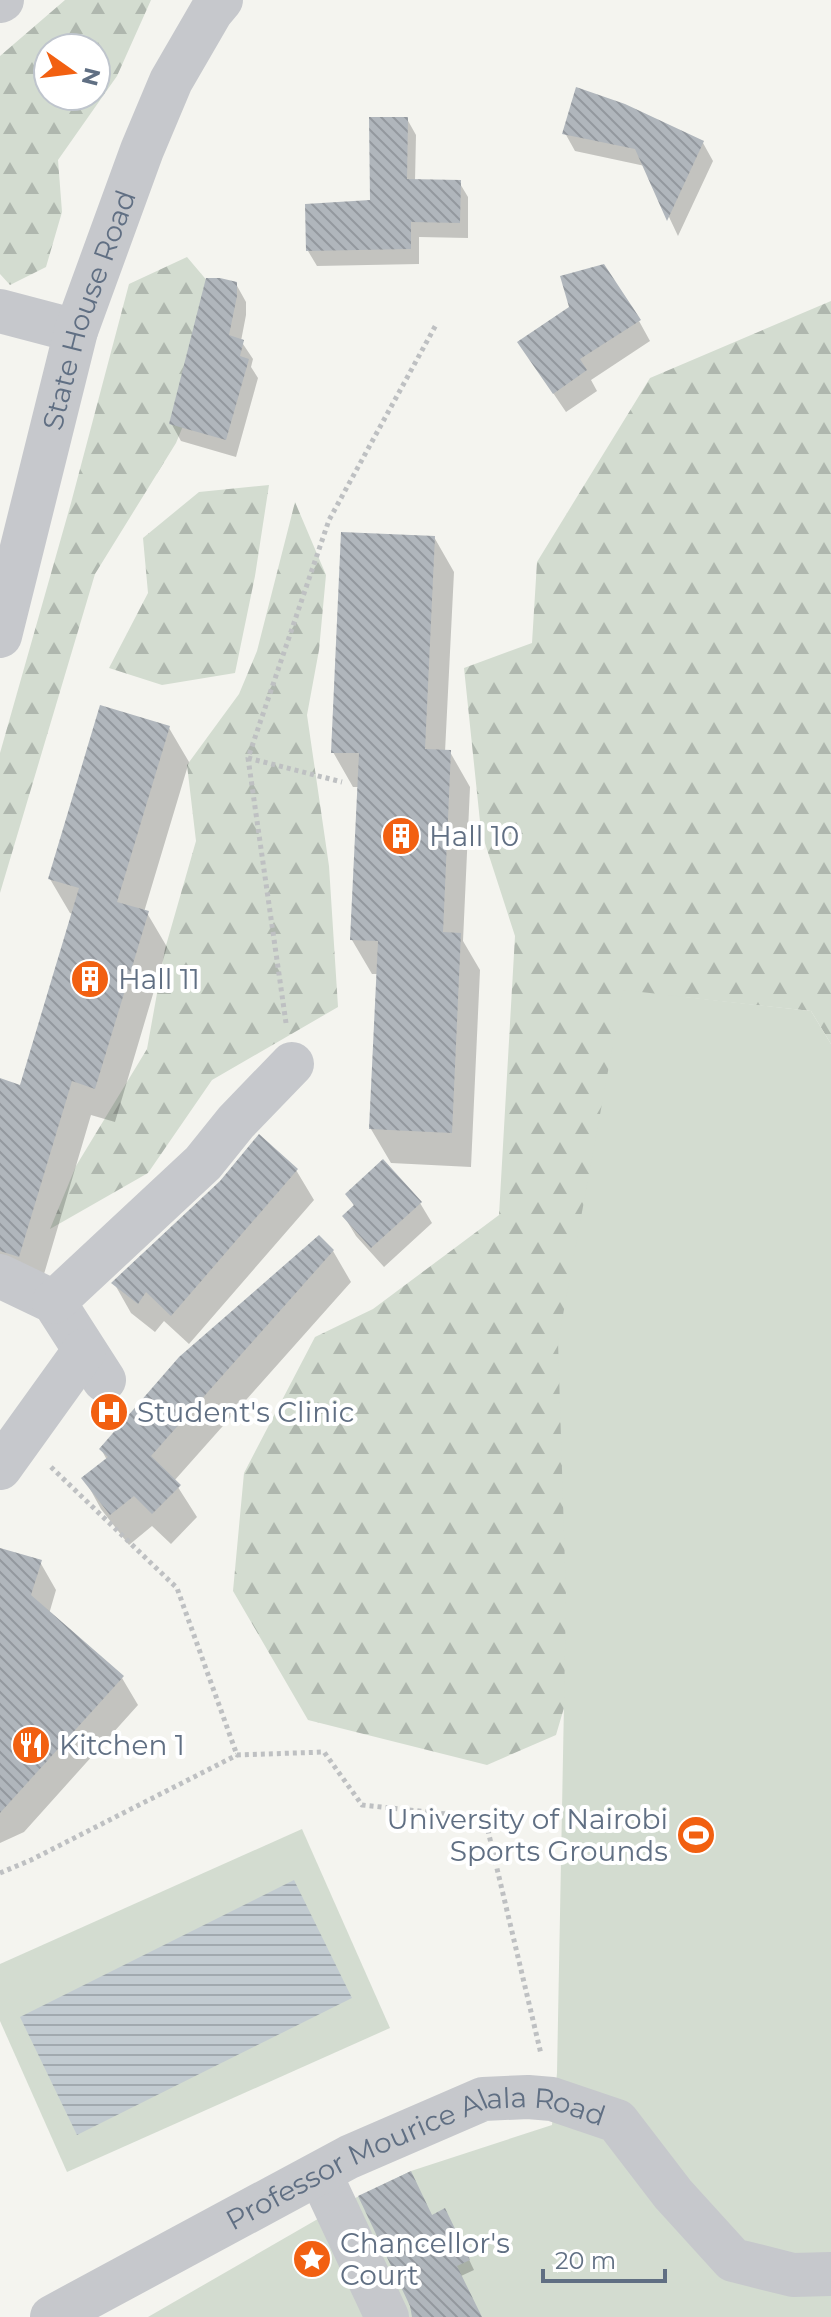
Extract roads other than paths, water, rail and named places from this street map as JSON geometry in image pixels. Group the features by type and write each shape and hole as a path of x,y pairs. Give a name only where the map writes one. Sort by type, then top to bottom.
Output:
{"street":[{"name":"State House Road","path":"0,636 76,331 142,150 171,81 221,0"},
{"path":"0,311 76,331"},
{"path":"54,1302 203,1163 236,1122 292,1064"},
{"path":"0,1276 54,1302 94,1366 12,1452"},
{"name":"Professor Mourice Alala Road","path":"52,2317 349,2157 483,2099 552,2099 617,2121 673,2194 733,2260 793,2275 831,2274"},
{"path":"320,2174 387,2317"}],"place":[{"name":"Hall 10","path":"401,836"},
{"name":"Hall 11","path":"90,979"},
{"name":"Student's Clinic","path":"109,1412"},
{"name":"Kitchen 1","path":"31,1745"},
{"name":"University of Nairobi Sports Grounds","path":"696,1835"},
{"name":"Chancellor's Court","path":"312,2259"}]}
